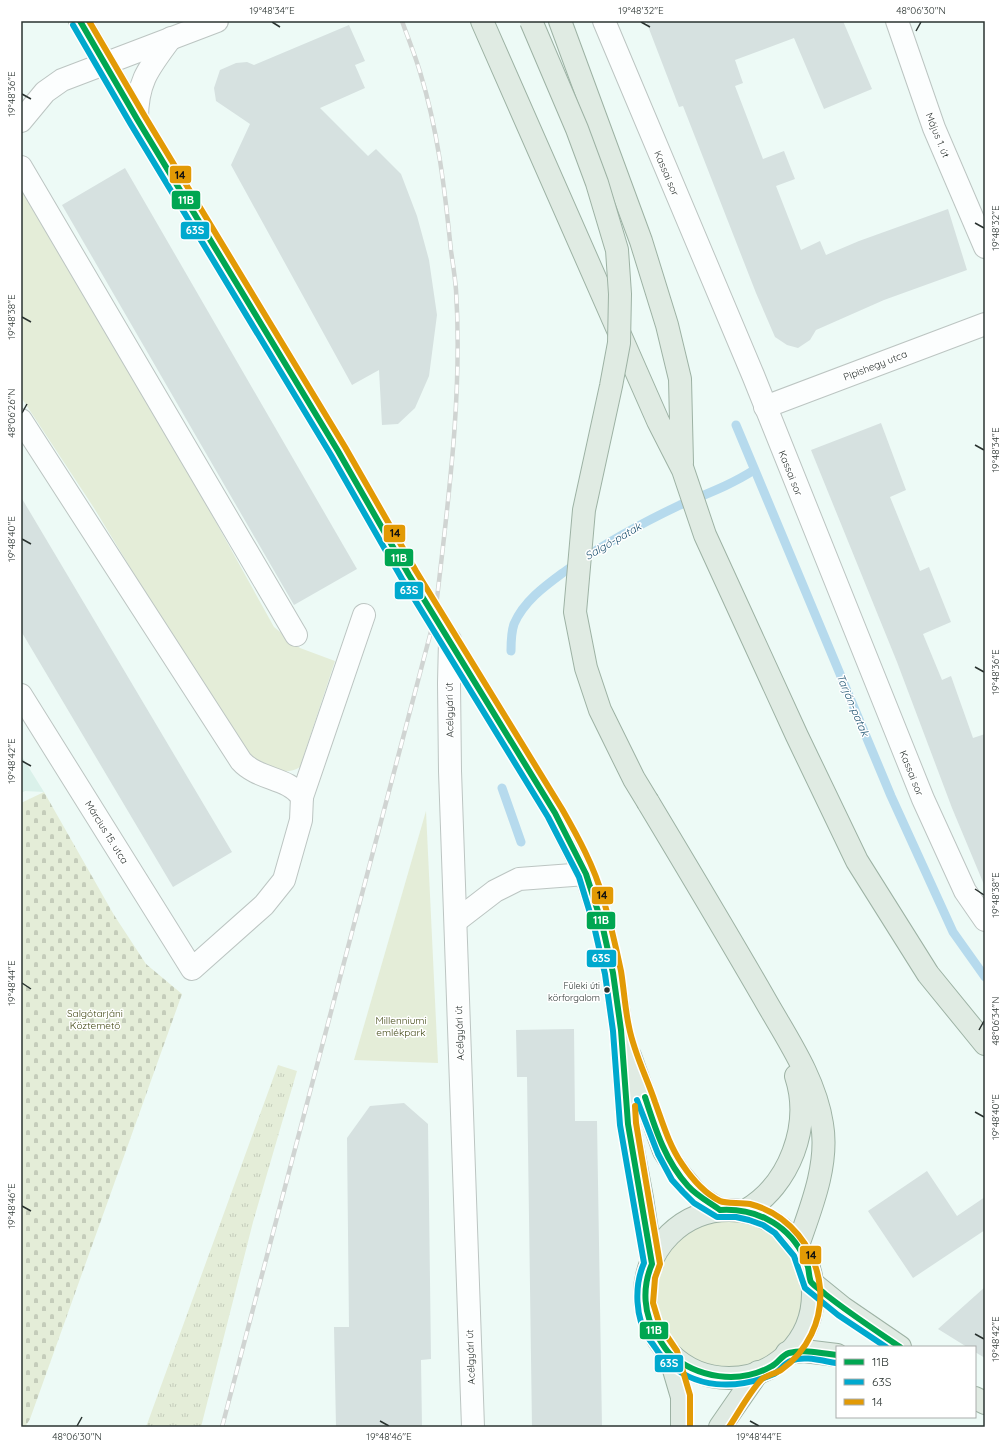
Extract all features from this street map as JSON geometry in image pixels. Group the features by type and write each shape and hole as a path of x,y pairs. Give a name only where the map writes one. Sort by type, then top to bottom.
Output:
{"main road":[{"path":"80,21 137,119 338,451 410,575 555,813 586,874 602,924 613,973 621,1030 628,1124 642,1198 652,1264"},
{"path":"482,21 658,421 683,470 705,535 797,736 857,861 928,974 985,1044"},
{"path":"531,21 597,182 617,250 620,294 619,343 584,510 575,612 586,668 600,710 634,779 782,1029 811,1082 822,1125 823,1143 816,1192 798,1245"},
{"path":"560,21 641,241 667,325 680,379 683,470"},
{"path":"745,1211 764,1197 783,1174 793,1153 800,1130 802,1112 801,1095 782,1029"},
{"path":"621,1030 664,1151 678,1172 698,1196 720,1210"},
{"path":"669,1353 691,1369 718,1377 745,1376 758,1372 772,1366 793,1349 807,1325 813,1297 810,1270 798,1245 778,1225 754,1212 726,1209 698,1215 675,1229 657,1250 647,1276 646,1304 653,1330 669,1353 682,1396 682,1427"},
{"path":"811,1282 843,1308 899,1346"},
{"path":"787,1353 804,1352 836,1355"},
{"path":"720,1427 758,1372"},
{"path":"976,1398 985,1403"}],"street":[{"path":"21,121 45,92 54,85 104,63 217,21"},
{"name":"Kassai sor","path":"604,21 753,375 764,407 922,799 965,891 985,920"},
{"name":"Május 1. út","path":"896,21 934,128 985,247"},
{"path":"137,119 137,104 141,82 150,66 171,38"},
{"path":"21,167 296,635"},
{"name":"Pipishegy utca","path":"764,407 985,324"},
{"path":"21,420 241,761 252,771 291,786 302,797 364,615"},
{"name":"Acélgyári út","path":"450,640 450,763 473,1427"},
{"name":"Március 15. utca","path":"21,695 192,969 264,905 284,880 301,820 302,797"},
{"path":"456,921 495,891 519,879 586,874"}],"shaded area":[{"path":"21,755 44,792 25,791 21,793"}],"green space":[{"path":"23,191 130,367 274,627 300,648 335,661 300,767 284,771 276,770 261,763 240,748 94,508 21,397 21,194"},
{"name":"Salgótarjáni Köztemető","path":"44,792 114,915 146,964 182,994 30,1419 25,1427 21,1427 21,803"},
{"name":"Millenniumi emlékpark","path":"426,811 438,1063 354,1060"},
{"path":"278,1065 297,1071 253,1222 201,1427 146,1427"},
{"path":"729,1210 753,1214 768,1220 782,1229 794,1241 803,1255 809,1270 813,1294 809,1318 803,1333 794,1347 782,1359 768,1368 753,1374 729,1378 705,1374 690,1368 676,1359 664,1347 655,1333 649,1318 645,1294 649,1270 655,1255 664,1241 676,1229 690,1220 705,1214"}],"building":[{"path":"646,21 843,21 872,89 824,109 794,38 735,60 743,83 735,86 763,159 784,151 795,179 776,186 801,250 820,241 826,255 859,241 948,209 967,270 884,300 816,330 810,340 798,348 787,345 775,337 756,293 683,106 679,107"},
{"path":"349,25 365,61 355,65 365,88 320,108 368,156 376,149 401,174 417,216 429,260 437,315 429,376 415,408 398,424 382,425 379,370 352,385 231,165 250,124 216,101 214,88 220,70 236,63 247,62 254,65"},
{"path":"125,168 357,569 294,605 62,205"},
{"path":"881,423 906,490 890,497 920,571 929,567 951,622 923,634 942,680 951,676 973,738 985,734 985,887 952,808 897,662 811,450"},
{"path":"21,497 232,852 173,887 21,631"},
{"path":"574,1029 575,1121 597,1121 602,1427 532,1427 527,1077 517,1077 516,1030"},
{"path":"404,1103 428,1124 431,1359 421,1360 422,1427 336,1427 334,1327 349,1327 347,1138 370,1106"},
{"path":"927,1171 957,1216 985,1197 985,1230 913,1278 868,1211"},
{"path":"985,1287 985,1358 976,1353 976,1346 965,1346 938,1329"}],"waterway":[{"name":"Tarján-patak","path":"736,425 891,796 953,932 985,977"},
{"name":"Salgó-patak","path":"511,651 512,631 518,616 529,601 557,577 606,544 635,528 680,505 727,485 754,470"},
{"name":"Salgó-patak","path":"502,788 521,842"}],"railway":[{"path":"222,1427 435,616 449,494 456,412 458,331 456,290 443,183 432,116 420,72 402,21"}],"transit line":[{"name":"11B","path":"80,21 137,119 338,451 409,575 555,813 586,874 602,924 613,973 621,1030 628,1124 652,1264 647,1282 646,1301 649,1320 653,1328 670,1354 693,1369 719,1376 746,1376 759,1372 774,1365 782,1357 789,1353 801,1351 836,1355"},
{"name":"14","path":"89,21 144,115 345,447 416,571 562,809 580,841 595,875 608,916 621,971 631,1037 677,1157 694,1180 714,1198 723,1202 750,1204 764,1209 788,1224 806,1246 813,1259 820,1288 820,1300 816,1323 806,1345 790,1363 776,1373 761,1380 729,1427"},
{"name":"63S","path":"73,25 130,123 331,455 402,579 548,817 579,877 594,926 605,974 613,1031 620,1125 644,1263 637,1292 639,1312 644,1331 664,1359 689,1377 702,1382 716,1384 745,1383 774,1374 786,1363 801,1358 836,1363"},
{"name":"11B","path":"645,1097 667,1155 680,1176 692,1190 720,1210 732,1210 756,1215 777,1225 787,1233 802,1253 808,1267 812,1284 843,1308 899,1346"},
{"name":"63S","path":"637,1100 658,1154 672,1180 694,1203 717,1217 736,1217 749,1220 763,1225 775,1233 794,1256 805,1288 838,1315 884,1346"},
{"name":"14","path":"635,1106 636,1123 660,1264 655,1278 653,1303 660,1326 677,1351 690,1395 690,1427"}],"place":[{"name":"Füleki úti körforgalom","path":"607,990"}]}
